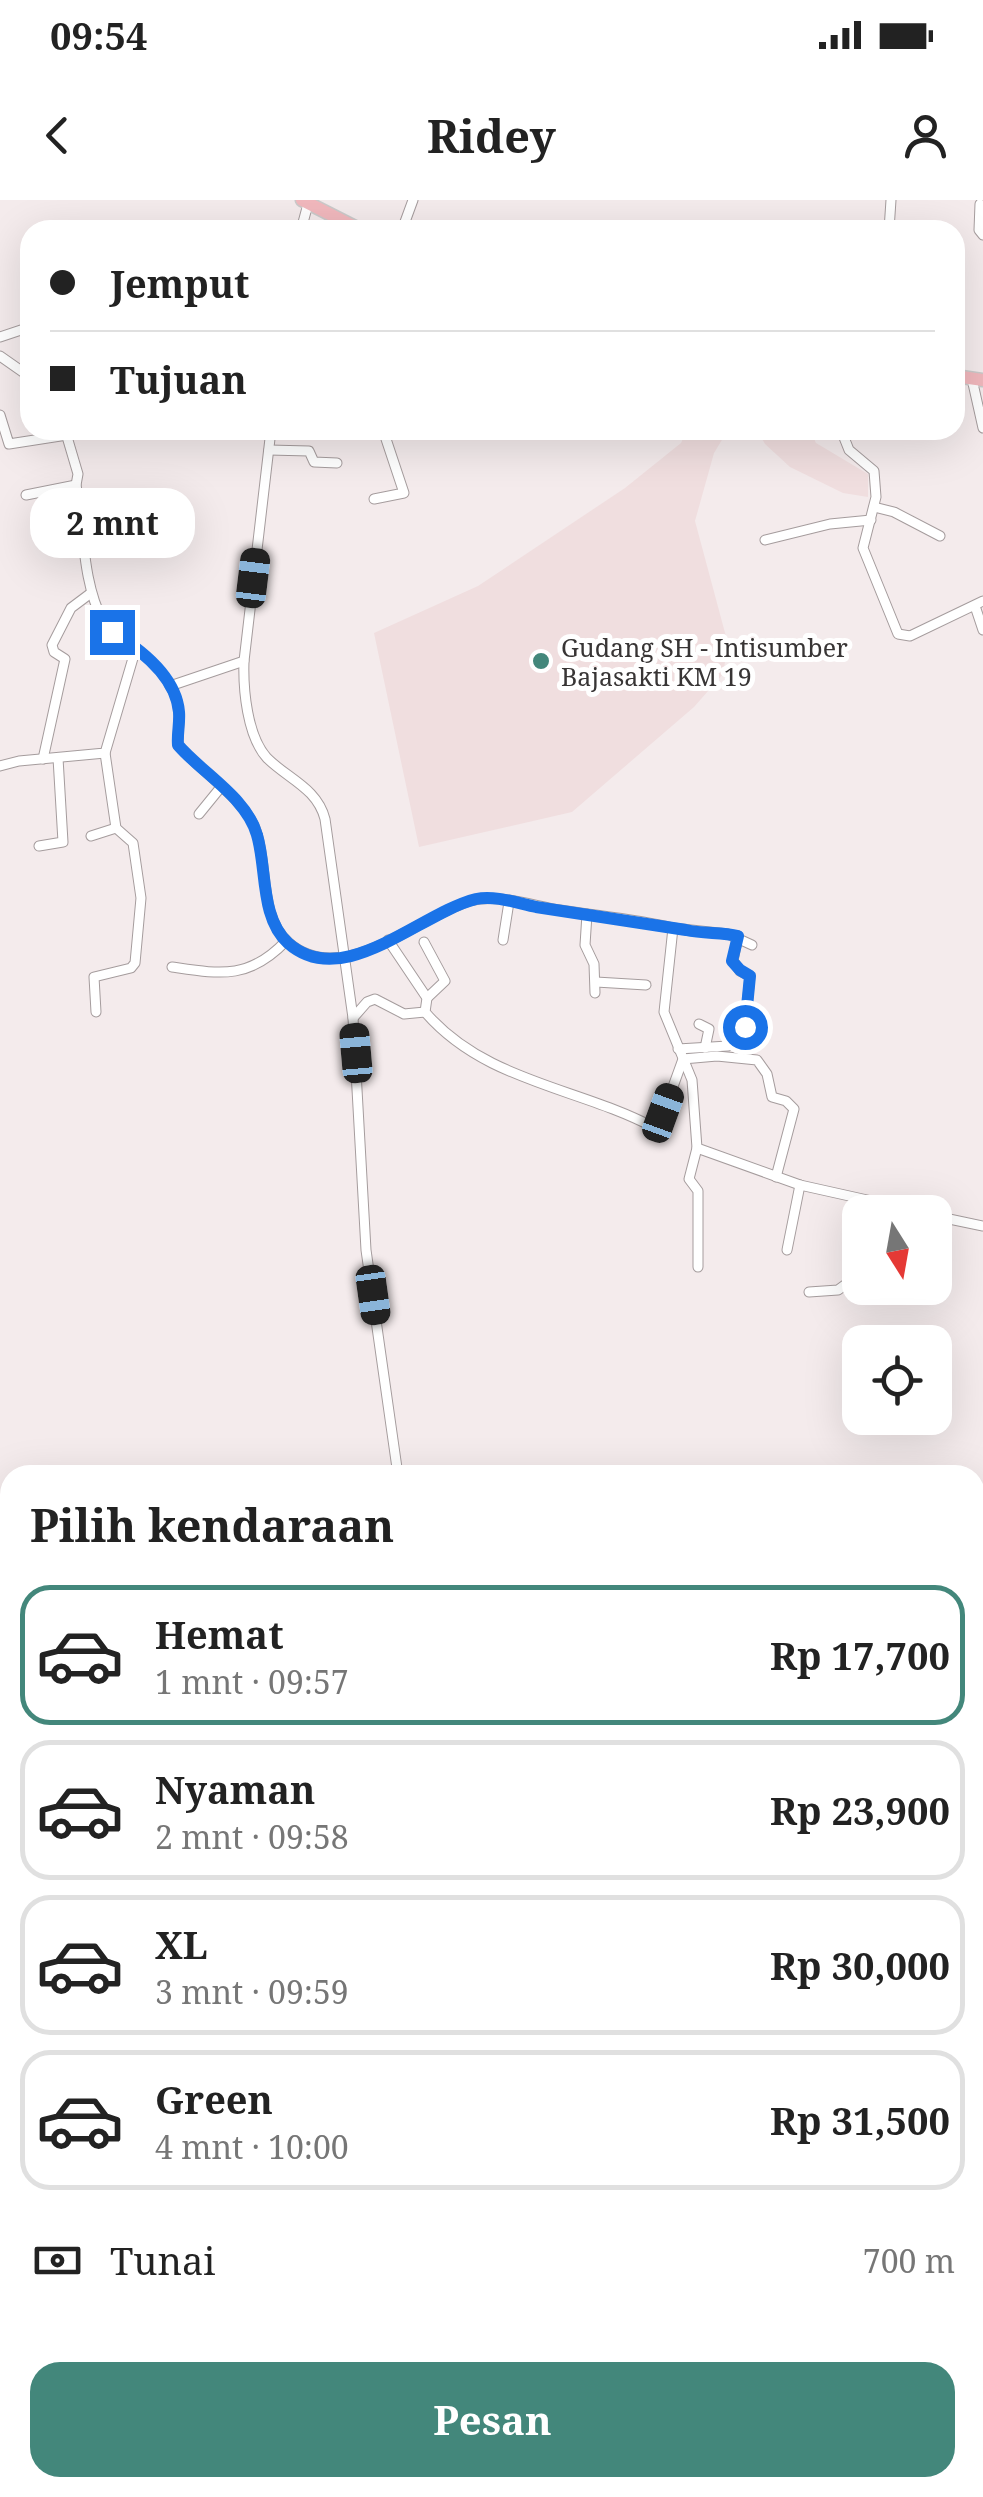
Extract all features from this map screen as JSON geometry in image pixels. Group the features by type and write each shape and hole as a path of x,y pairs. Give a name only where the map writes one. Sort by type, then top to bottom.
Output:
{"highway":[{"path":"305,202 341,220"}],"street":[{"path":"980,204 979,230 983,235"},
{"path":"978,380 983,428"},
{"path":"0,415 10,445 32,440"},
{"path":"68,440 78,474 76,484 91,593 108,629 136,648 170,686 179,708 178,745 254,826 272,915 286,941 311,955 345,958 465,903 486,898 738,936 752,945"},
{"path":"270,440 244,661 245,692 258,744 268,758 314,796 323,812 353,1018 366,1250 397,1465"},
{"path":"374,499 404,493 386,440"},
{"path":"846,440 849,450 874,472 874,507 863,548 898,634 910,636 979,603 983,630"},
{"path":"270,450 310,451 314,462 337,463"},
{"path":"26,496 76,484"},
{"path":"874,507 894,512 940,536"},
{"path":"765,540 830,524 871,520"},
{"path":"60,534 68,527 84,524"},
{"path":"43,758 64,660 52,645 71,608 91,593"},
{"path":"96,1012 94,977 131,968 139,932 140,898 133,843 116,828 104,753 136,648"},
{"path":"170,686 244,661"},
{"path":"0,766 104,753"},
{"path":"39,846 63,842 58,758"},
{"path":"200,814 221,788"},
{"path":"91,836 116,828"},
{"path":"504,940 509,902"},
{"path":"587,914 585,945 594,964 596,987 646,985"},
{"path":"673,928 664,1012 694,1088 697,1148 690,1179 698,1191 698,1268"},
{"path":"681,1054 728,1046 734,1028 746,1025 750,976 732,961 738,936"},
{"path":"388,940 427,998 426,1012"},
{"path":"172,968 228,974 266,960 286,941"},
{"path":"424,942 444,982 427,998"},
{"path":"443,977 457,972"},
{"path":"353,1018 375,998 404,1014 426,1012 471,1053 500,1068 655,1128 681,1054"},
{"path":"699,1024 710,1028 705,1048"},
{"path":"681,1054 750,1057 763,1066 772,1097 786,1101 794,1109 776,1177"},
{"path":"697,1148 842,1197"},
{"path":"787,1250 800,1185"},
{"path":"952,1220 983,1226"},
{"path":"809,1292 842,1287"}],"shaded area":[{"path":"722,440 714,453 695,521 728,644 723,674 694,707 572,812 419,847 374,633 478,586 625,488 681,443"},
{"path":"763,440 815,440 868,474 868,497 843,493 790,467"}],"place":[{"name":"Gudang SH - Intisumber Bajasakti KM 19","path":"541,661"}],"route":[{"path":"112,632 136,648 162,674 179,708 178,745 252,820 260,843 272,915 286,941 301,952 330,959 351,957 452,908 486,898 691,932 719,932 738,936 732,961 750,976 745,1027"}]}
